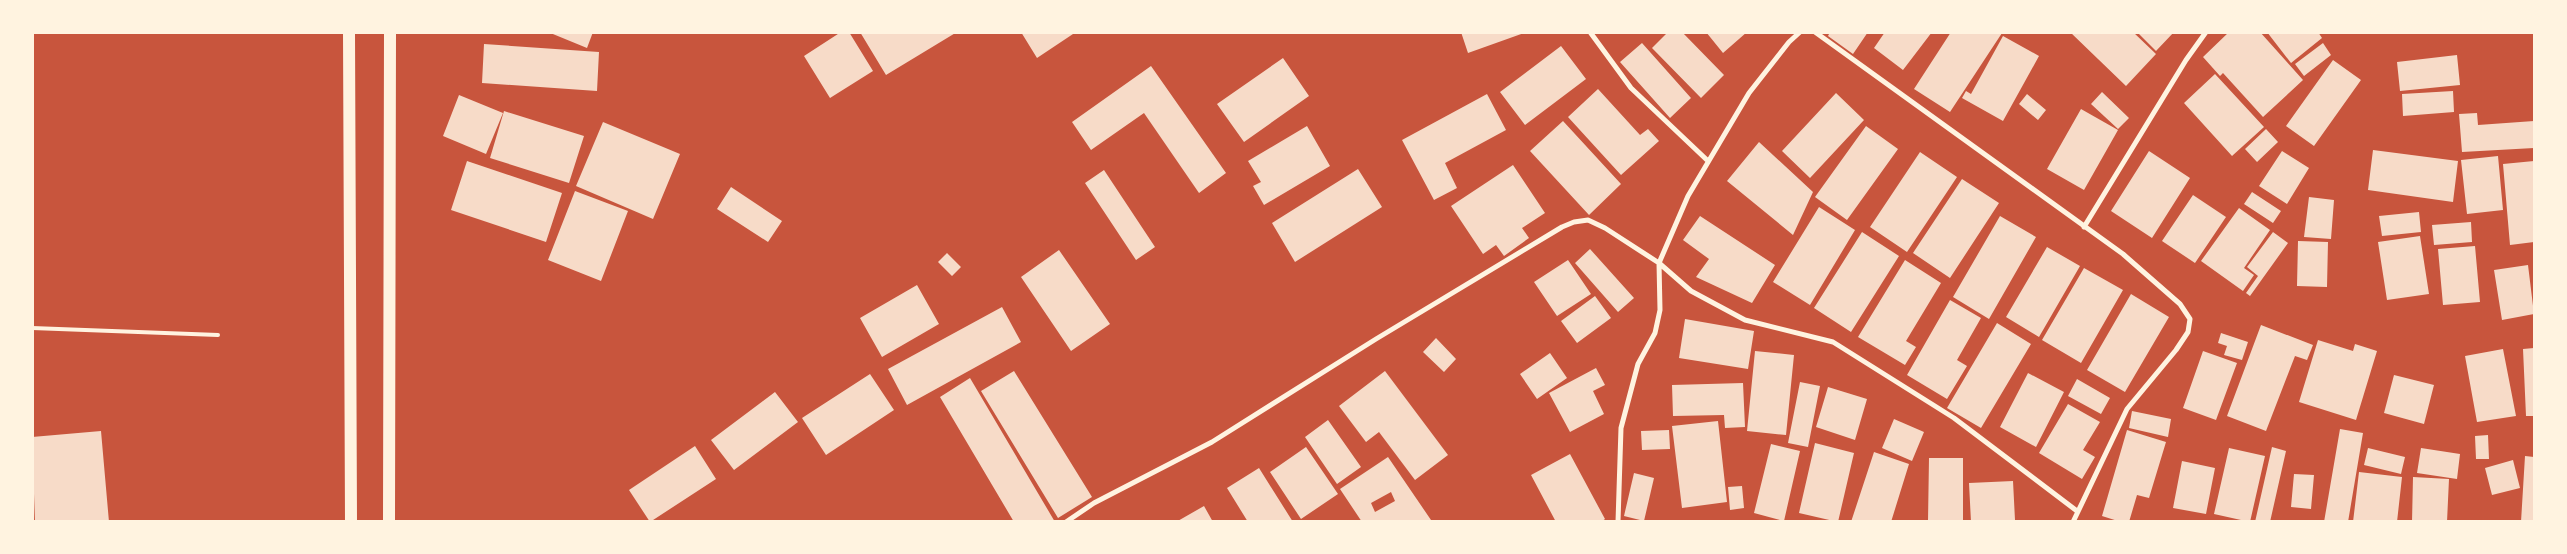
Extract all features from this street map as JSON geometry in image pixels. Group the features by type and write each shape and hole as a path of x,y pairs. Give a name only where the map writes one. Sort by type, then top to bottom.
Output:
{"main road":[{"path":"349,32 351,522"},
{"path":"389,522 390,32"}],"street":[{"path":"1590,32 1631,88 1708,161"},
{"path":"1618,522 1621,428 1638,364 1655,332 1658,318 1659,263 1688,196 1748,93 1789,42 1800,32"},
{"path":"1815,32 2123,254 2180,304 2190,319 2188,332 2176,350 2127,409 2073,522"},
{"path":"2084,227 2186,60 2206,32"},
{"path":"1066,522 1094,503 1212,442 1376,339 1562,226 1588,220 1659,263 1691,291 1744,320 1833,342 1954,418 2077,511"}],"lane":[{"path":"32,328 218,335"}],"building":[{"path":"548,32 593,32 587,48"},
{"path":"841,32 849,32 873,71 830,98 804,56"},
{"path":"860,32 957,32 886,75"},
{"path":"1021,32 1076,32 1037,58"},
{"path":"1461,32 1524,32 1524,33 1468,53"},
{"path":"1668,32 1682,32 1724,75 1701,98 1652,48"},
{"path":"1706,32 1747,32 1723,53"},
{"path":"1830,32 1868,32 1853,54 1828,36"},
{"path":"1885,32 1932,32 1903,70 1874,48"},
{"path":"1951,32 2002,33 1950,112 1914,89"},
{"path":"2070,32 2133,32 2156,54 2126,86"},
{"path":"2137,32 2174,32 2156,51"},
{"path":"2229,32 2260,32 2303,80 2263,117 2223,73 2220,76 2203,57"},
{"path":"2267,32 2318,32 2322,38 2291,63"},
{"path":"2003,36 2039,56 2003,121 1962,98 1966,91 1971,94"},
{"path":"1642,43 1691,98 1670,118 1620,62"},
{"path":"2323,43 2331,55 2304,76 2295,64"},
{"path":"484,44 599,52 597,91 482,83"},
{"path":"1561,46 1586,79 1525,125 1500,92"},
{"path":"2457,55 2460,85 2400,91 2397,62"},
{"path":"1283,58 1309,96 1244,142 1217,104"},
{"path":"2333,60 2361,80 2314,146 2286,126"},
{"path":"1151,66 1226,173 1199,193 1144,113 1091,150 1072,122"},
{"path":"2215,74 2264,127 2232,156 2184,103"},
{"path":"1598,89 1640,135 1648,129 1659,141 1621,175 1568,117"},
{"path":"2453,91 2454,112 2403,116 2402,94"},
{"path":"2102,92 2129,118 2118,129 2091,104"},
{"path":"1836,93 1864,120 1810,178 1782,151"},
{"path":"1487,94 1506,130 1445,163 1457,188 1434,200 1402,140"},
{"path":"2027,94 2046,110 2038,120 2019,104"},
{"path":"459,95 503,113 486,154 443,136"},
{"path":"2081,109 2118,130 2084,190 2047,169"},
{"path":"504,111 584,136 569,183 490,158"},
{"path":"2477,113 2478,125 2534,121 2534,148 2462,152 2459,114"},
{"path":"1563,121 1621,184 1589,215 1530,151"},
{"path":"603,122 680,154 653,219 576,186"},
{"path":"1307,126 1330,166 1264,205 1253,186 1261,182 1248,161"},
{"path":"1866,126 1898,149 1847,220 1815,197"},
{"path":"2266,129 2278,142 2257,162 2245,149"},
{"path":"1759,142 1813,192 1793,235 1727,181"},
{"path":"2373,150 2458,161 2453,202 2368,190"},
{"path":"2149,151 2190,178 2152,238 2111,211"},
{"path":"2282,151 2309,168 2287,204 2259,186"},
{"path":"1920,152 1957,177 1907,252 1870,227"},
{"path":"2498,156 2503,210 2467,214 2461,160"},
{"path":"467,161 562,193 546,242 451,210"},
{"path":"2534,161 2534,242 2510,245 2503,164"},
{"path":"1513,165 1545,213 1522,228 1529,238 1504,256 1496,245 1483,254 1451,206"},
{"path":"1358,169 1382,207 1295,262 1272,223"},
{"path":"1104,170 1155,247 1136,260 1085,183"},
{"path":"1962,179 1999,203 1950,278 1913,253"},
{"path":"731,187 782,221 768,242 717,209"},
{"path":"575,191 628,211 601,281 548,260"},
{"path":"2252,192 2281,211 2273,223 2244,204"},
{"path":"2193,195 2226,217 2195,263 2162,241"},
{"path":"2309,197 2334,200 2331,239 2304,237"},
{"path":"1819,207 1855,230 1810,305 1773,282"},
{"path":"2239,208 2270,230 2244,268 2254,275 2243,291 2201,261"},
{"path":"2419,212 2421,232 2382,236 2379,216"},
{"path":"1700,216 1775,265 1752,303 1696,277 1709,259 1683,240"},
{"path":"2000,216 2036,237 1989,319 1953,297"},
{"path":"2471,222 2472,242 2434,245 2432,225"},
{"path":"1862,232 1899,256 1851,332 1814,308"},
{"path":"2273,232 2288,243 2250,296 2246,293 2258,276 2247,267"},
{"path":"2420,236 2429,294 2387,300 2378,242"},
{"path":"2298,241 2328,242 2327,287 2297,286"},
{"path":"2475,246 2480,302 2443,305 2438,249"},
{"path":"2047,247 2080,266 2039,337 2006,317"},
{"path":"1590,249 1634,298 1618,312 1575,263"},
{"path":"1059,250 1110,324 1071,351 1021,277"},
{"path":"947,253 961,267 952,276 938,262"},
{"path":"1568,260 1591,294 1557,316 1534,282"},
{"path":"1905,260 1941,283 1906,341 1916,347 1905,365 1858,337"},
{"path":"2528,265 2534,314 2502,320 2494,270"},
{"path":"2084,268 2123,290 2081,363 2042,340"},
{"path":"917,285 939,324 882,357 860,318"},
{"path":"2131,294 2169,317 2125,392 2087,370"},
{"path":"1595,296 1611,318 1577,343 1561,321"},
{"path":"1950,300 1981,318 1957,360 1967,366 1947,399 1907,375"},
{"path":"1002,307 1021,342 907,405 888,369"},
{"path":"1685,319 1754,331 1748,369 1679,358"},
{"path":"1997,323 2031,344 1981,428 1947,408"},
{"path":"2261,325 2313,345 2307,360 2295,356 2266,431 2227,416"},
{"path":"2221,333 2248,342 2242,360 2224,355 2227,346 2218,343"},
{"path":"1436,338 1456,359 1444,372 1423,352"},
{"path":"2318,340 2353,351 2355,344 2377,351 2356,420 2299,402"},
{"path":"2534,348 2534,416 2526,416 2523,349"},
{"path":"2503,349 2516,416 2477,422 2465,356"},
{"path":"1755,351 1794,355 1786,435 1747,431"},
{"path":"2203,351 2237,363 2216,420 2183,408"},
{"path":"1550,353 1567,378 1537,399 1520,374"},
{"path":"1596,368 1605,385 1593,391 1604,414 1570,432 1549,393"},
{"path":"1014,371 1092,497 1058,518 981,391"},
{"path":"1385,371 1448,455 1415,480 1379,432 1366,442 1339,406"},
{"path":"2028,373 2064,392 2036,447 2000,427"},
{"path":"870,374 894,410 826,455 802,418"},
{"path":"2394,375 2434,385 2424,424 2384,413"},
{"path":"970,378 1055,522 1014,522 940,397"},
{"path":"2077,379 2110,398 2101,414 2068,396"},
{"path":"1800,382 1820,386 1808,447 1788,443"},
{"path":"1743,383 1745,427 1725,428 1724,415 1673,416 1672,385"},
{"path":"1828,387 1867,399 1855,440 1816,427"},
{"path":"775,392 798,422 734,470 711,440"},
{"path":"2068,404 2100,422 2083,450 2095,457 2082,479 2039,453"},
{"path":"2132,411 2171,419 2168,437 2129,428"},
{"path":"1894,419 1924,432 1912,461 1882,448"},
{"path":"1328,420 1361,467 1337,484 1305,437"},
{"path":"1718,421 1727,502 1682,508 1672,426"},
{"path":"2340,429 2363,433 2348,522 2324,522"},
{"path":"1669,430 1670,449 1642,450 1641,431"},
{"path":"2127,430 2166,442 2149,498 2137,495 2129,522 2121,522 2102,516"},
{"path":"101,431 109,522 35,522 32,437"},
{"path":"2488,435 2489,459 2476,459 2475,436"},
{"path":"1815,443 1854,453 1838,522 1799,513"},
{"path":"1771,444 1800,451 1784,521 1754,513"},
{"path":"695,446 716,479 650,522 629,490"},
{"path":"1306,447 1338,494 1301,519 1270,472"},
{"path":"2272,447 2286,451 2270,522 2255,522"},
{"path":"2229,448 2265,456 2250,522 2214,514"},
{"path":"2368,448 2405,457 2401,474 2364,465"},
{"path":"2421,448 2460,454 2457,479 2417,473"},
{"path":"1874,452 1909,464 1891,522 1851,522"},
{"path":"1570,454 1605,519 1601,522 1556,522 1531,475"},
{"path":"2525,456 2534,457 2534,522 2521,522"},
{"path":"1388,457 1431,520 1429,522 1362,522 1340,489","holes":["1391,492 1395,501 1375,512 1371,503"]},
{"path":"1929,458 1963,458 1963,521 1928,521"},
{"path":"2513,460 2520,488 2492,495 2485,468"},
{"path":"2182,461 2215,468 2206,514 2173,508"},
{"path":"1259,468 1293,522 1248,522 1227,488"},
{"path":"2359,472 2402,477 2397,522 2353,522"},
{"path":"1634,473 1654,478 1644,521 1624,516"},
{"path":"2294,474 2314,475 2311,509 2291,507"},
{"path":"2413,477 2449,479 2447,522 2412,522"},
{"path":"2013,481 2015,520 1971,522 1969,483"},
{"path":"1742,486 1744,508 1730,510 1728,487"},
{"path":"1204,506 1213,522 1176,522"}]}
